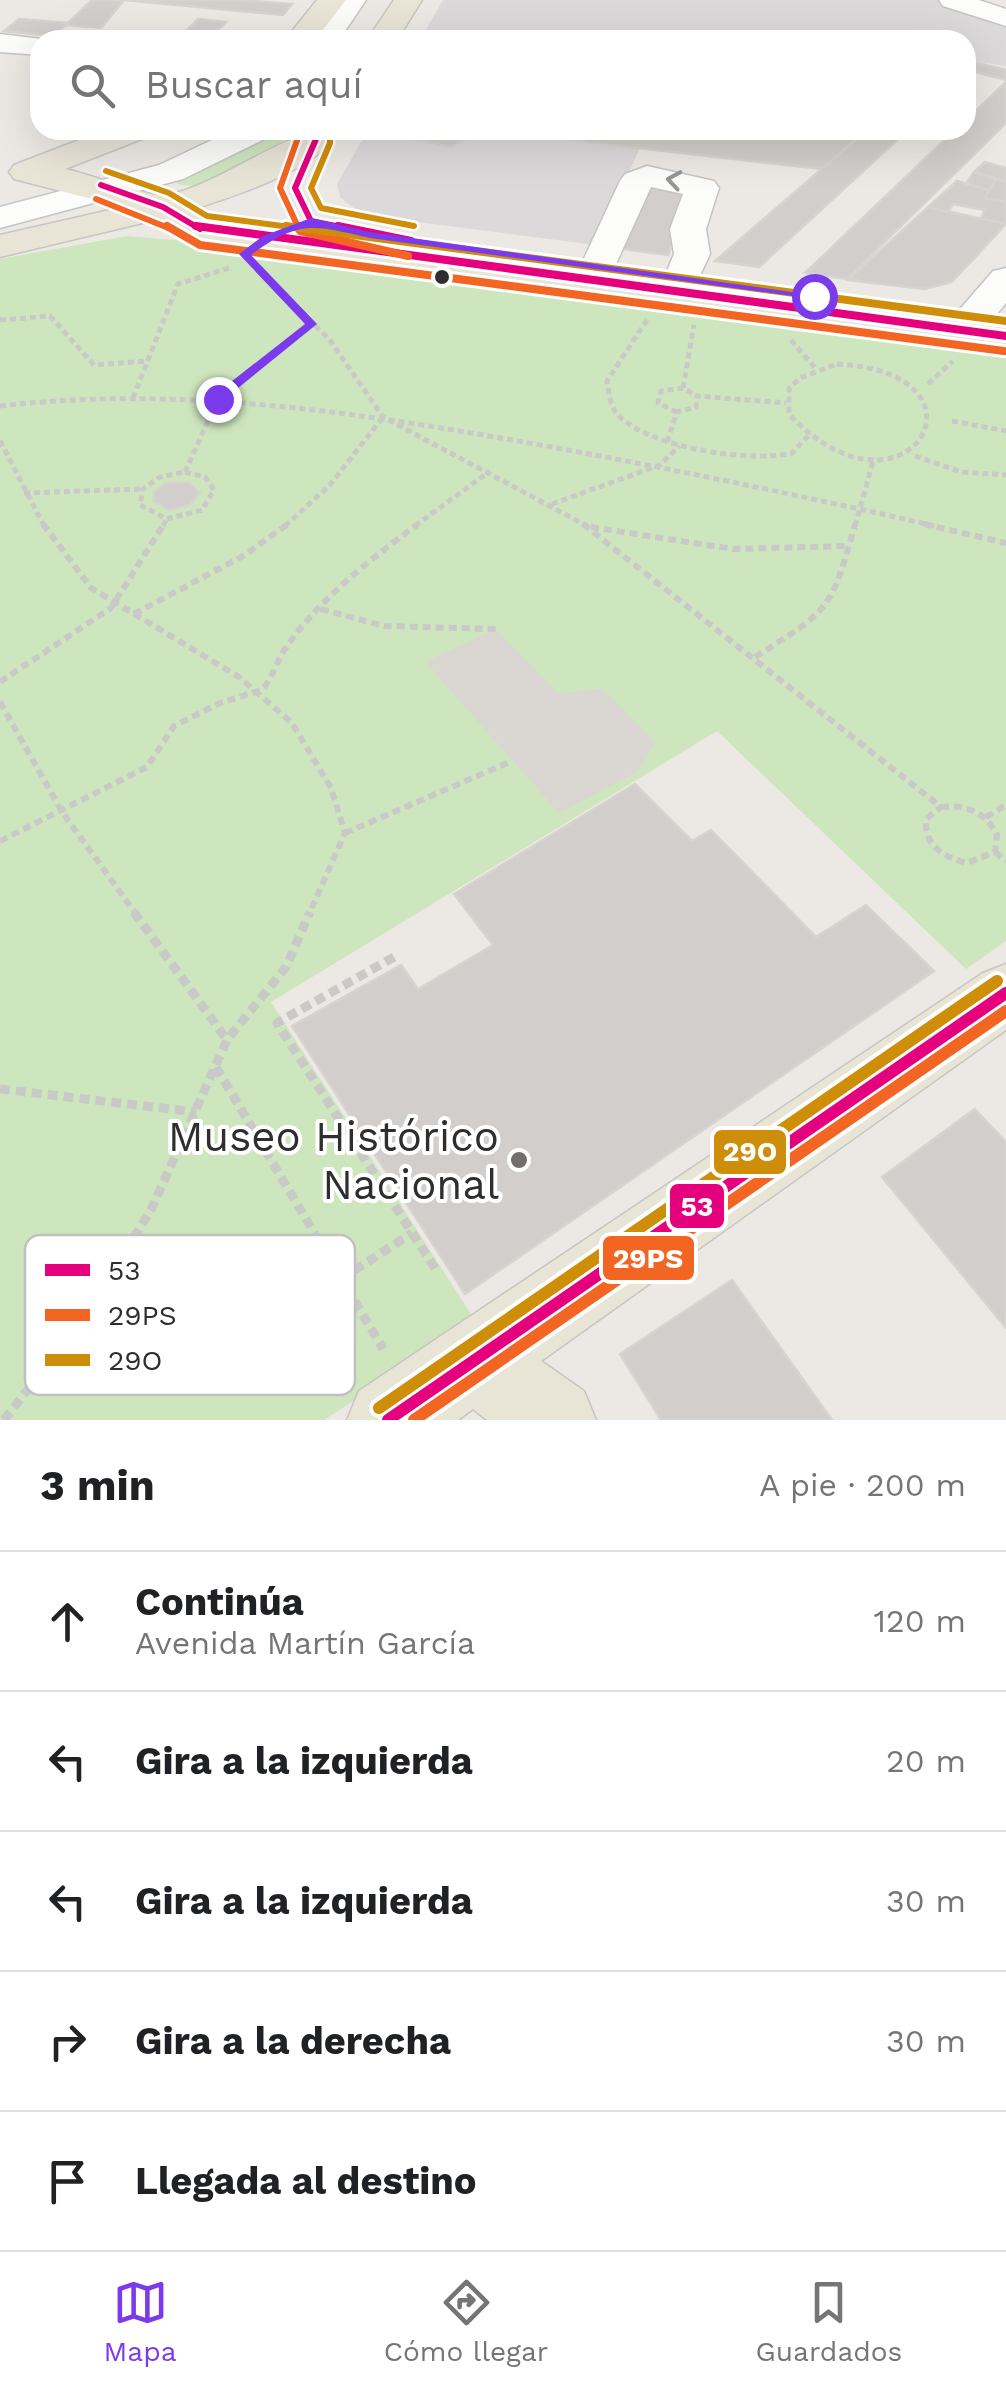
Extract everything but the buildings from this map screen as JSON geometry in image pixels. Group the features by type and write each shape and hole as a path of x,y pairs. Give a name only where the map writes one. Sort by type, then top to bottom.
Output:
{"main road":[{"path":"308,30 332,0"},
{"path":"388,30 408,0"},
{"path":"13,175 128,140"},
{"path":"108,187 125,156 142,140"},
{"path":"0,246 162,208 256,175 308,140"},
{"path":"311,221 296,188 315,140"},
{"path":"13,175 108,187 162,208 202,230 982,330"},
{"path":"162,208 249,209 370,235 682,278 982,330"},
{"path":"440,1401 1006,993"},
{"path":"440,1401 555,1420"}],"street":[{"path":"332,30 353,0"},
{"path":"354,30 374,0"},
{"path":"952,0 1006,18"},
{"path":"0,43 30,45"},
{"path":"108,187 182,140"},
{"path":"0,206 108,187 184,159 219,140"},
{"path":"0,218 185,166 238,140"},
{"path":"598,267 637,180 647,176 702,188 688,229 692,254 682,278"},
{"path":"982,330 1006,279"}],"path":[{"path":"132,398 178,284 250,262 329,339 383,417 490,470 589,526 941,807"},
{"path":"653,310 607,381 611,404 622,420 679,446 782,456 794,453 808,436"},
{"path":"0,320 50,316 84,362 93,366 122,367 148,361"},
{"path":"683,388 696,317"},
{"path":"185,472 218,399 312,324"},
{"path":"785,330 816,369"},
{"path":"928,384 982,330"},
{"path":"909,374 861,364 816,369 789,390 786,404 789,414 808,436 827,447 874,458 923,451"},
{"path":"918,379 941,396"},
{"path":"698,396 696,407 677,412 663,408 656,397 666,388 683,388 698,396 786,404"},
{"path":"0,406 132,398 303,404 660,465 863,507 1006,542"},
{"path":"947,435 952,421 950,408"},
{"path":"667,442 677,412"},
{"path":"134,614 233,565 309,511 359,453 383,417"},
{"path":"952,421 1006,431"},
{"path":"0,441 40,523 111,608 134,614 262,690 324,765 345,832 286,967 227,1040 151,1210 135,1235"},
{"path":"551,504 660,465 679,446"},
{"path":"912,455 961,472 1006,475"},
{"path":"755,657 817,618 836,591 874,458"},
{"path":"0,840 148,767 174,726 262,690 284,650 321,609 382,551 490,470"},
{"path":"24,493 142,489 160,476 185,472 206,478 214,496 191,515 168,518 146,512 140,505 142,489"},
{"path":"0,682 111,608 168,518"},
{"path":"589,526 733,548 848,546"},
{"path":"321,609 335,616 388,625 496,629"},
{"path":"0,702 62,812 227,1040"},
{"path":"345,832 512,761"},
{"path":"986,818 1006,805"},
{"path":"964,806 986,818 997,835 995,852 966,862 932,847 926,838 926,819 941,807 964,806"},
{"path":"995,852 1006,861"},
{"path":"394,957 278,1024 436,1270"},
{"path":"216,1067 315,1235"},
{"path":"0,1089 196,1112"},
{"path":"355,1271 412,1233"},
{"path":"355,1297 440,1401"},
{"path":"4,1420 25,1393"}],"shaded area":[{"path":"443,0 940,0 1006,21 1006,66 976,62 976,30 426,30"},
{"path":"362,140 855,140 822,169 640,148 595,245 379,217 354,208 340,197 337,184"},
{"path":"496,629 558,693 603,689 656,743 637,772 559,813 425,662"}],"green space":[{"path":"251,140 283,140 238,170 202,184 175,182 176,175"},
{"path":"127,236 220,244 1006,351 1006,941 966,969 717,731 271,1002 476,1322 324,1420 0,1420 0,259"}],"transit line":[{"name":"29PS","path":"297,140 280,188 300,231 408,256"},
{"name":"53","path":"316,140 295,188 311,221 411,241"},
{"name":"29O","path":"330,140 311,188 321,208 414,226"},
{"name":"29O","path":"106,171 169,193 207,216 1006,321"},
{"name":"53","path":"101,185 163,207 202,230 1006,336"},
{"name":"29PS","path":"96,199 157,221 200,245 1004,351"},
{"name":"29O","path":"379,1408 997,981"},
{"name":"53","path":"388,1420 1006,993"},
{"name":"29PS","path":"414,1420 1006,1011"}],"place":[{"name":"Museo Histórico Nacional","path":"519,1160"}],"route":[{"path":"218,399 312,324 245,254 266,238 311,221 370,235 814,296"}]}
